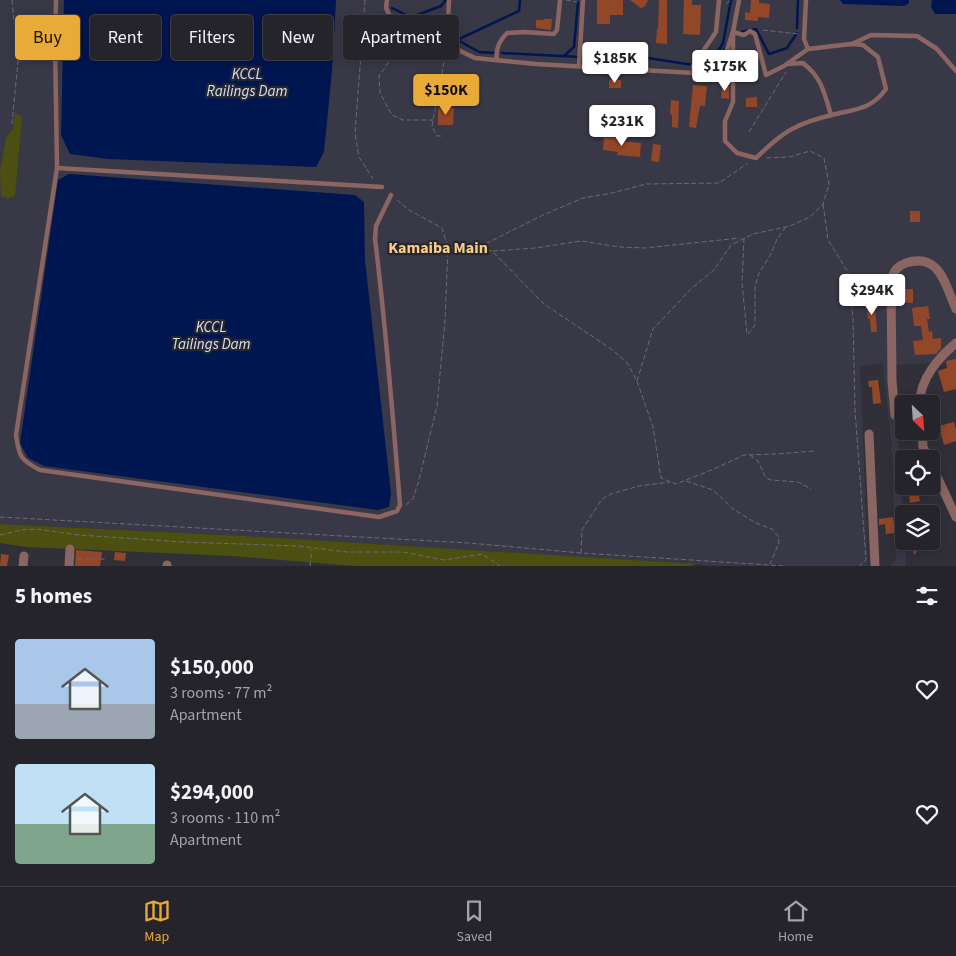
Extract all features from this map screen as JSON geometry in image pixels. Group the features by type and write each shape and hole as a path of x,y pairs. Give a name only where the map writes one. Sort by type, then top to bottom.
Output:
{"street":[{"path":"895,415 892,381 891,284 894,271 903,264 912,262 926,261 932,263 939,270 956,309"},
{"path":"921,395 933,366 956,344"},
{"path":"869,434 875,566"},
{"path":"940,483 956,517"},
{"path":"23,566 24,556"}],"lane":[{"path":"56,0 57,168 16,435 18,451 26,463 40,470 379,517 396,511 400,505 386,322 375,239 376,226 391,195"},
{"path":"387,0 386,8 390,15"},
{"path":"448,15 449,0"},
{"path":"497,60 495,53 501,40 507,33 554,34 557,30 560,0"},
{"path":"694,73 694,66 716,32 719,0"},
{"path":"459,51 475,58 694,73 722,64 733,32 739,0"},
{"path":"806,0 804,39 808,49"},
{"path":"579,66 583,1"},
{"path":"733,32 744,35 750,31 755,34 766,75 792,63 803,62 814,72 821,83 831,115"},
{"path":"733,32 733,102 725,120 725,141 737,153 756,158 779,136 792,128 831,115 861,109 879,99 886,89 878,56 863,45 851,44 808,49 784,66"},
{"path":"851,44 871,35 917,36 936,48 956,71"},
{"path":"57,168 382,187"}],"path":[{"path":"12,0 18,62 12,124"},
{"path":"364,15 365,0"},
{"path":"565,0 583,1"},
{"path":"763,30 804,35"},
{"path":"360,60 354,133 359,157 372,179 382,187"},
{"path":"442,136 437,136 432,126 444,60"},
{"path":"389,62 379,76 380,92 392,115 403,120 434,120"},
{"path":"749,132 792,63"},
{"path":"448,247 466,250 478,248 543,215 583,198 646,184 719,183 756,158 789,157 810,151 824,158 829,184 823,204 828,240 848,272 854,318 855,410 866,560 859,566"},
{"path":"391,195 409,210 442,228 448,247 445,322 436,406 413,499 407,505 400,505"},
{"path":"636,381 653,329 692,287 714,270 731,245 753,234 786,227 810,217 823,204"},
{"path":"744,238 742,283 747,334 755,325 755,287 759,273 771,254 777,239 786,227"},
{"path":"478,248 492,251 536,248 581,241 620,247 645,248 744,238"},
{"path":"492,251 544,304 614,351 628,364 653,427 661,478 676,484 744,455 815,451"},
{"path":"749,455 758,461 766,478 798,482 811,489"},
{"path":"685,481 713,490 733,509 756,523 772,529 778,536 779,543 769,565"},
{"path":"581,553 582,530 602,499 611,494 639,486 670,482"},
{"path":"0,517 469,543 581,553 785,566"},
{"path":"0,534 36,529 79,534 312,548 347,552 403,552 444,560 482,554 500,566"},
{"path":"310,566 312,548"},
{"path":"69,558 80,560 106,559"}],"shaded area":[{"path":"0,0 956,0 956,361 897,365 893,363 895,440 898,440 899,450 895,450 895,495 901,495 902,505 895,505 895,533 892,452 883,363 860,366 868,566 719,566 244,536 0,524"},
{"path":"896,550 905,550 906,566 890,566 896,560"}],"green space":[{"path":"15,113 22,117 15,196 9,198 1,197 0,171 6,138 14,127"},
{"path":"0,524 244,536 696,564 689,566 354,566 232,556 26,547 0,543"}],"water":[{"name":"KCCL Railings Dam","path":"64,0 336,0 333,53 333,15 263,15 263,60 333,60 324,152 316,167 108,159 70,154 61,135 63,60 80,60 80,15 64,15"},
{"path":"840,0 909,0 909,3 904,6 843,4"},
{"path":"932,0 956,0 956,14 935,14 931,7"},
{"name":"KCCL Tailings Dam","path":"69,174 355,195 364,202 365,260 391,494 389,507 378,510 44,466 28,458 20,443 58,180"}],"building":[{"path":"597,0 623,0 623,15 610,15 610,24 597,24"},
{"path":"630,0 648,0 645,6 641,8"},
{"path":"659,0 667,0 667,44 656,43"},
{"path":"684,0 692,0 692,5 701,5 700,35 683,34"},
{"path":"751,0 759,0 759,3 770,4 769,18 758,17 758,21 745,20 745,12 750,13"},
{"path":"552,19 551,30 536,28 536,20"},
{"path":"609,80 621,80 621,88 609,88"},
{"path":"693,85 707,86 705,106 700,106 696,128 689,127"},
{"path":"722,85 729,86 729,99 721,98"},
{"path":"757,97 757,107 746,107 746,98"},
{"path":"671,100 679,101 678,128 672,127 672,115 670,114"},
{"path":"438,108 454,108 453,125 438,125"},
{"path":"604,137 617,138 617,141 641,143 640,157 617,155 618,152 603,150"},
{"path":"653,144 661,145 659,162 651,161"},
{"path":"910,211 920,211 920,222 910,222"},
{"path":"900,289 913,289 913,303 902,302"},
{"path":"875,303 877,332 871,332 866,304"},
{"path":"928,306 929,332 932,331 933,339 941,338 941,348 936,354 915,355 913,341 923,340 921,326 914,326 912,308"},
{"path":"956,359 956,389 944,392 938,371 947,368 946,361"},
{"path":"878,380 881,403 873,404 872,387 869,387 868,381"},
{"path":"954,422 956,441 944,445 940,426"},
{"path":"909,495 919,495 920,501 910,503"},
{"path":"893,517 895,533 886,534 885,524 879,525 879,519"},
{"path":"76,550 102,552 100,566 75,566"},
{"path":"115,552 126,553 125,561 114,560"},
{"path":"1,554 9,555 7,566 0,566"}],"waterway":[{"path":"417,15 441,6 446,0"},
{"path":"459,39 519,11 520,0"},
{"path":"719,59 717,53 723,43 731,0"},
{"path":"797,28 798,0"},
{"path":"564,56 574,47 578,2"},
{"path":"392,8 406,15"},
{"path":"741,32 756,29 769,54 787,48 797,33"},
{"path":"459,41 479,52 495,53"},
{"path":"701,62 719,59 728,43"},
{"path":"502,53 580,57"},
{"path":"585,58 648,58 693,65"}],"district":[{"name":"Kamaiba Main","path":"438,247"}]}
